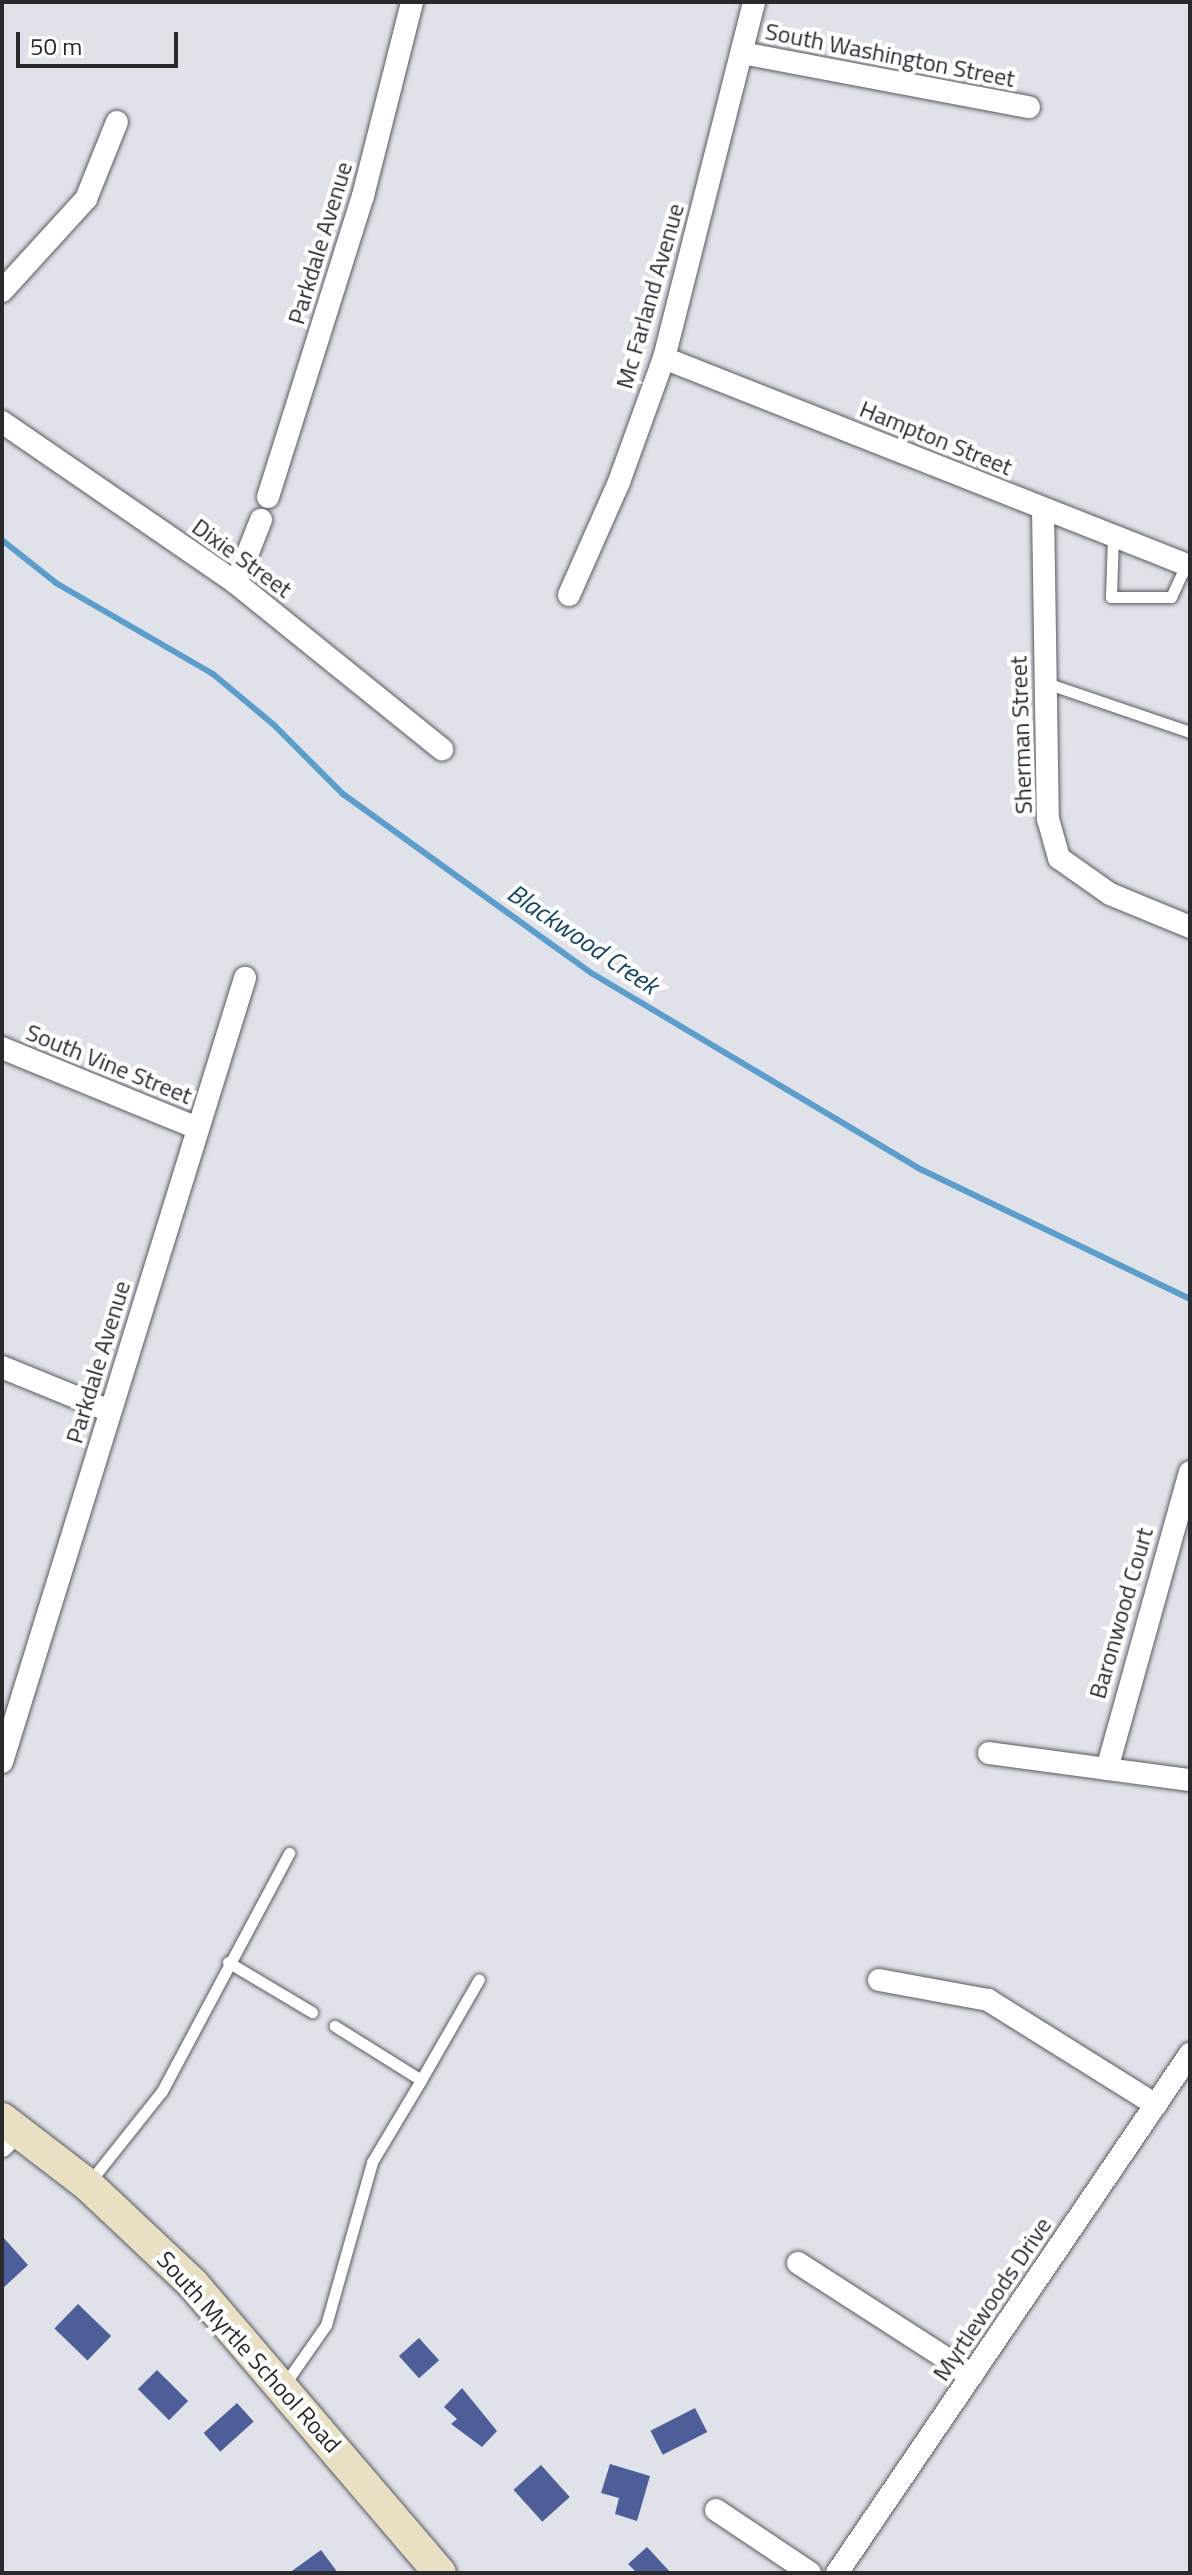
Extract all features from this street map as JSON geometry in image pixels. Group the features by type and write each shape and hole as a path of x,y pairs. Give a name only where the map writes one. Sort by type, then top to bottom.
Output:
{"main road":[{"name":"South Myrtle School Road","path":"7,2132 88,2185 193,2284 284,2385 440,2573"}],"street":[{"name":"Parkdale Avenue","path":"268,497 363,196 412,2"},
{"name":"Mc Farland Avenue","path":"569,595 619,482 664,358 754,2"},
{"name":"South Washington Street","path":"742,53 1029,107"},
{"path":"2,291 86,199 117,122"},
{"name":"Hampton Street","path":"664,358 1188,565"},
{"name":"Dixie Street","path":"2,422 236,583 442,749"},
{"name":"Sherman Street","path":"1043,509 1048,819 1059,858 1110,894 1190,927"},
{"path":"236,583 261,520"},
{"name":"Parkdale Avenue","path":"2,1762 12,1694 110,1411 245,978"},
{"name":"South Vine Street","path":"2,1048 197,1128"},
{"path":"2,1367 110,1411"},
{"name":"Baronwood Court","path":"1107,1769 1190,1472"},
{"path":"989,1753 1190,1780"},
{"path":"879,1980 988,2000 1156,2105"},
{"name":"Myrtlewoods Drive","path":"837,2573 1190,2054"},
{"path":"798,2263 972,2375"},
{"path":"716,2510 810,2573"}],"lane":[{"path":"1113,536 1111,597 1171,597 1188,565"},
{"path":"1045,682 1190,732"},
{"path":"88,2185 162,2091 228,1962 289,1853"},
{"path":"228,1962 312,2012"},
{"path":"284,2385 326,2325 372,2162 479,1979"},
{"path":"335,2026 421,2080"}],"building":[{"path":"2,2236 28,2265 2,2289"},
{"path":"78,2304 111,2336 87,2360 54,2328"},
{"path":"419,2338 439,2360 419,2378 399,2356"},
{"path":"157,2370 188,2401 169,2420 138,2389"},
{"path":"462,2388 497,2431 482,2447 451,2424 457,2419 444,2407"},
{"path":"237,2403 254,2422 220,2452 204,2433"},
{"path":"695,2408 707,2432 663,2455 650,2431"},
{"path":"610,2464 650,2476 637,2521 615,2514 619,2498 601,2493"},
{"path":"541,2465 570,2497 542,2522 514,2490"},
{"path":"647,2547 671,2573 637,2573 628,2564"},
{"path":"321,2550 338,2573 289,2573"}],"waterway":[{"name":"Blackwood Creek","path":"2,540 56,583 213,674 274,725 343,794 593,974 918,1168 1190,1299"}]}
